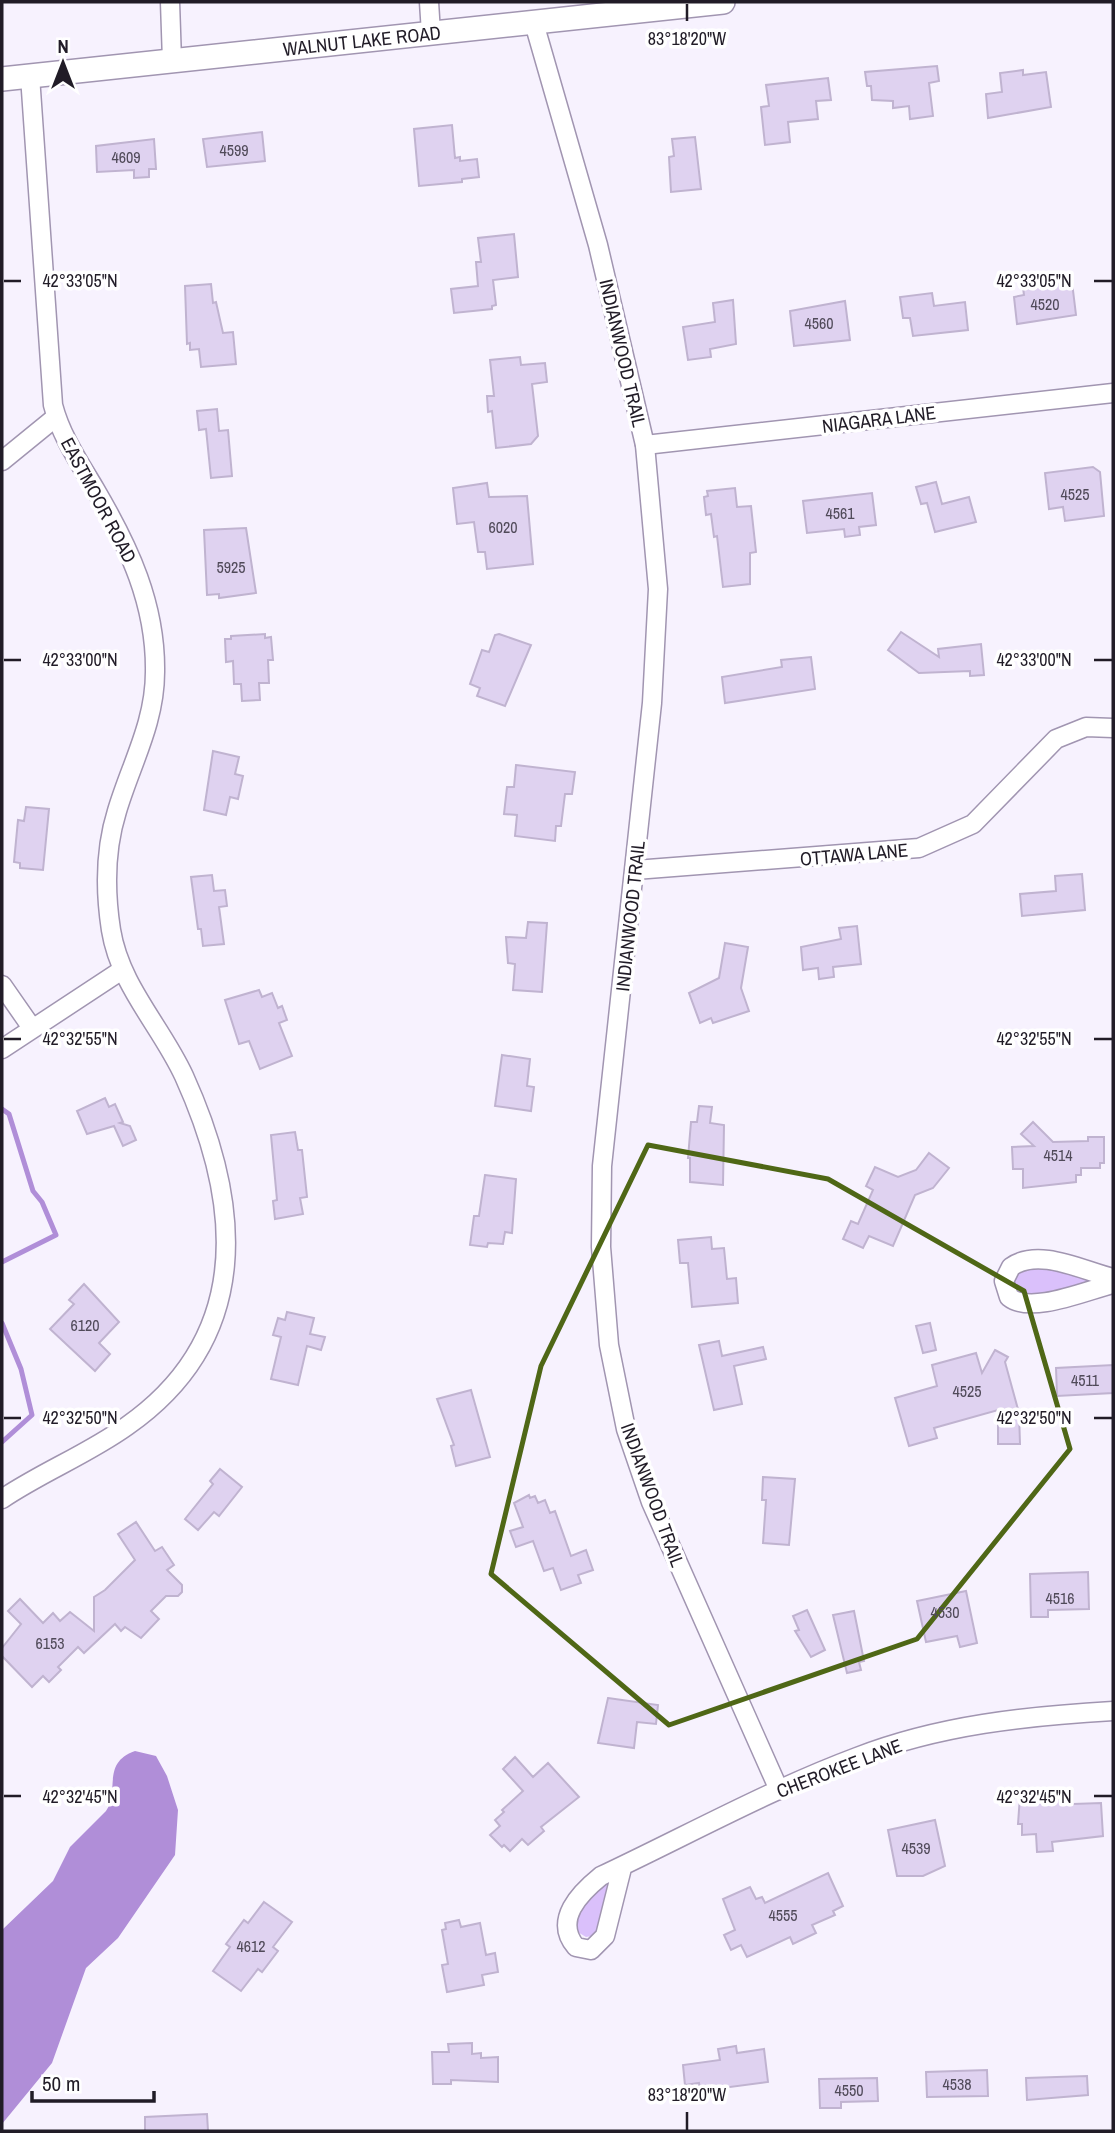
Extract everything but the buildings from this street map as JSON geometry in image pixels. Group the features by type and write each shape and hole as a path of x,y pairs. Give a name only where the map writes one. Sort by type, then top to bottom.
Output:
{"street":[{"path":"170,2 172,61"},
{"path":"429,2 431,33"},
{"name":"WALNUT LAKE ROAD","path":"2,79 723,2"},
{"name":"INDIANWOOD TRAIL","path":"534,23 598,245 645,445 657,558 658,620 635,870 602,1166 601,1247 609,1345 626,1429 647,1492 779,1790"},
{"name":"EASTMOOR ROAD","path":"2,1499 117,1433 159,1400 196,1356 217,1315 223,1293 225,1225 215,1167 199,1114 174,1057 122,970 111,926 108,867 116,816 149,724 155,670 152,629 146,598 129,551 56,417 51,388 30,76"},
{"name":"NIAGARA LANE","path":"645,445 1113,393"},
{"path":"2,461 56,417"},
{"name":"OTTAWA LANE","path":"635,870 919,848 973,824 1056,739 1086,727 1113,728"},
{"path":"2,1049 122,970"},
{"path":"2,985 32,1028"},
{"path":"1113,1278 1052,1262 1026,1260 1011,1267 1004,1281 1009,1297 1018,1303 1032,1305 1113,1284"},
{"name":"CHEROKEE LANE","path":"622,1868 654,1848 858,1756 947,1730 1017,1719 1113,1711"}],"highlighted area":[{"path":"648,1145 828,1179 1024,1291 1070,1449 917,1639 669,1725 491,1574 541,1366"}],"shaded area":[{"path":"1027,1268 1052,1268 1098,1280 1056,1293 1033,1296 1016,1288 1014,1277"},
{"path":"135,1751 156,1756 167,1776 178,1810 175,1855 118,1938 86,1968 52,2063 2,2124 2,1930 53,1881 70,1847 106,1811 118,1763"},
{"path":"612,1879 599,1930 586,1937 576,1931 575,1912 591,1892"}],"waterway":[{"path":"2,1109 9,1114 33,1191 42,1202 56,1235 2,1262"},
{"path":"2,1323 21,1369 32,1415 2,1442"}]}
